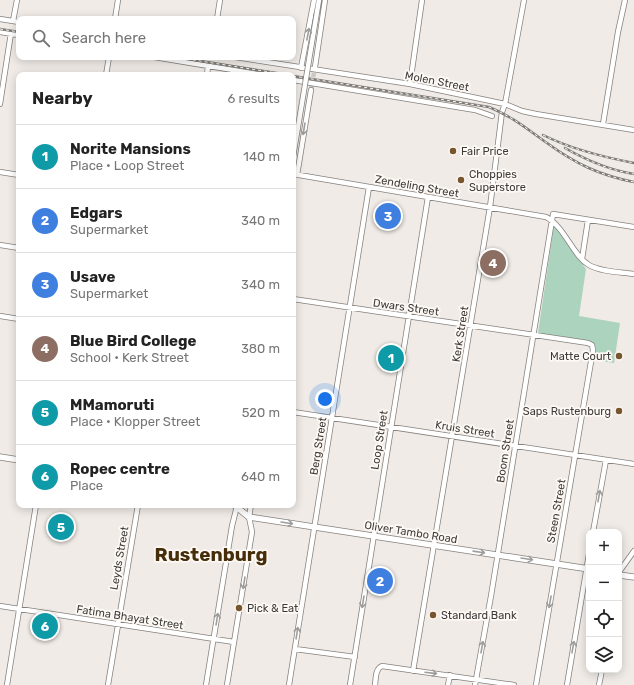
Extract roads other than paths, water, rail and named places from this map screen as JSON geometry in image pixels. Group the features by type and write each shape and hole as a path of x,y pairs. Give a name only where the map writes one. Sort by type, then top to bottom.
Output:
{"main road":[{"path":"0,457 16,460"},
{"path":"239,508 249,517"},
{"name":"Oliver Tambo Road","path":"249,517 586,569"},
{"path":"622,575 634,577"}],"street":[{"path":"13,21 17,0"},
{"path":"115,16 118,0"},
{"path":"217,16 220,0"},
{"path":"301,68 314,0"},
{"path":"296,139 319,0"},
{"path":"315,67 325,0"},
{"path":"410,84 422,0"},
{"name":"Kerk Street","path":"413,671 490,207 502,112 505,104 524,0"},
{"path":"603,124 618,32 625,0"},
{"path":"0,19 16,22"},
{"path":"0,32 16,35"},
{"path":"0,104 11,34"},
{"path":"106,72 108,60"},
{"path":"172,60 245,72"},
{"name":"Molen Street","path":"253,60 410,84 505,104 529,112 634,130"},
{"path":"207,72 208,66"},
{"name":"Molen Street","path":"296,80 475,110 492,116"},
{"path":"296,170 311,90"},
{"path":"0,172 16,175"},
{"name":"Zendeling Street","path":"296,175 546,216 552,220"},
{"name":"Berg Street","path":"289,685 369,187"},
{"name":"Loop Street","path":"350,685 428,197"},
{"path":"634,227 553,214 552,220 587,264 593,267 634,274"},
{"name":"Boom Street","path":"475,685 552,220"},
{"path":"582,259 588,220"},
{"path":"0,245 16,248"},
{"name":"Dwars Street","path":"296,299 588,344"},
{"path":"0,316 16,319"},
{"name":"Steen Street","path":"536,685 593,350 592,346 588,344"},
{"name":"Kruis Street","path":"296,412 634,464"},
{"path":"594,529 606,460"},
{"path":"7,685 36,508"},
{"name":"Leyds Street","path":"108,685 137,508"},
{"path":"206,685 232,526 236,508"},
{"path":"227,685 252,532 249,517 250,508"},
{"path":"622,569 634,551"},
{"path":"567,685 586,580"},
{"name":"Fatima Bhayat Street","path":"0,606 234,642"},
{"path":"295,649 355,657"},
{"path":"375,685 377,671 382,666 514,685"},
{"path":"600,685 602,673"},
{"path":"448,685 450,675"}],"tunnel":[{"path":"311,90 315,67"}],"railway":[{"path":"0,29 16,32"},
{"path":"194,60 270,72"},
{"path":"296,76 489,107 513,119 578,163 610,176 634,182"},
{"path":"543,135 587,152 634,163"},
{"path":"565,148 599,164 634,174"}],"place":[{"name":"Fair Price","path":"453,151"},
{"name":"Choppies Superstore","path":"461,180"},
{"name":"Usave","path":"388,216"},
{"name":"Blue Bird College","path":"493,263"},
{"name":"Matte Court","path":"619,356"},
{"name":"Norite Mansions","path":"391,358"},
{"name":"Saps Rustenburg","path":"619,411"},
{"name":"MMamoruti","path":"61,527"},
{"name":"Edgars","path":"380,581"},
{"name":"Pick & Eat","path":"239,608"},
{"name":"Standard Bank","path":"433,615"},
{"name":"Ropec centre","path":"45,626"}],"district":[{"name":"Rustenburg","path":"211,554"}]}
